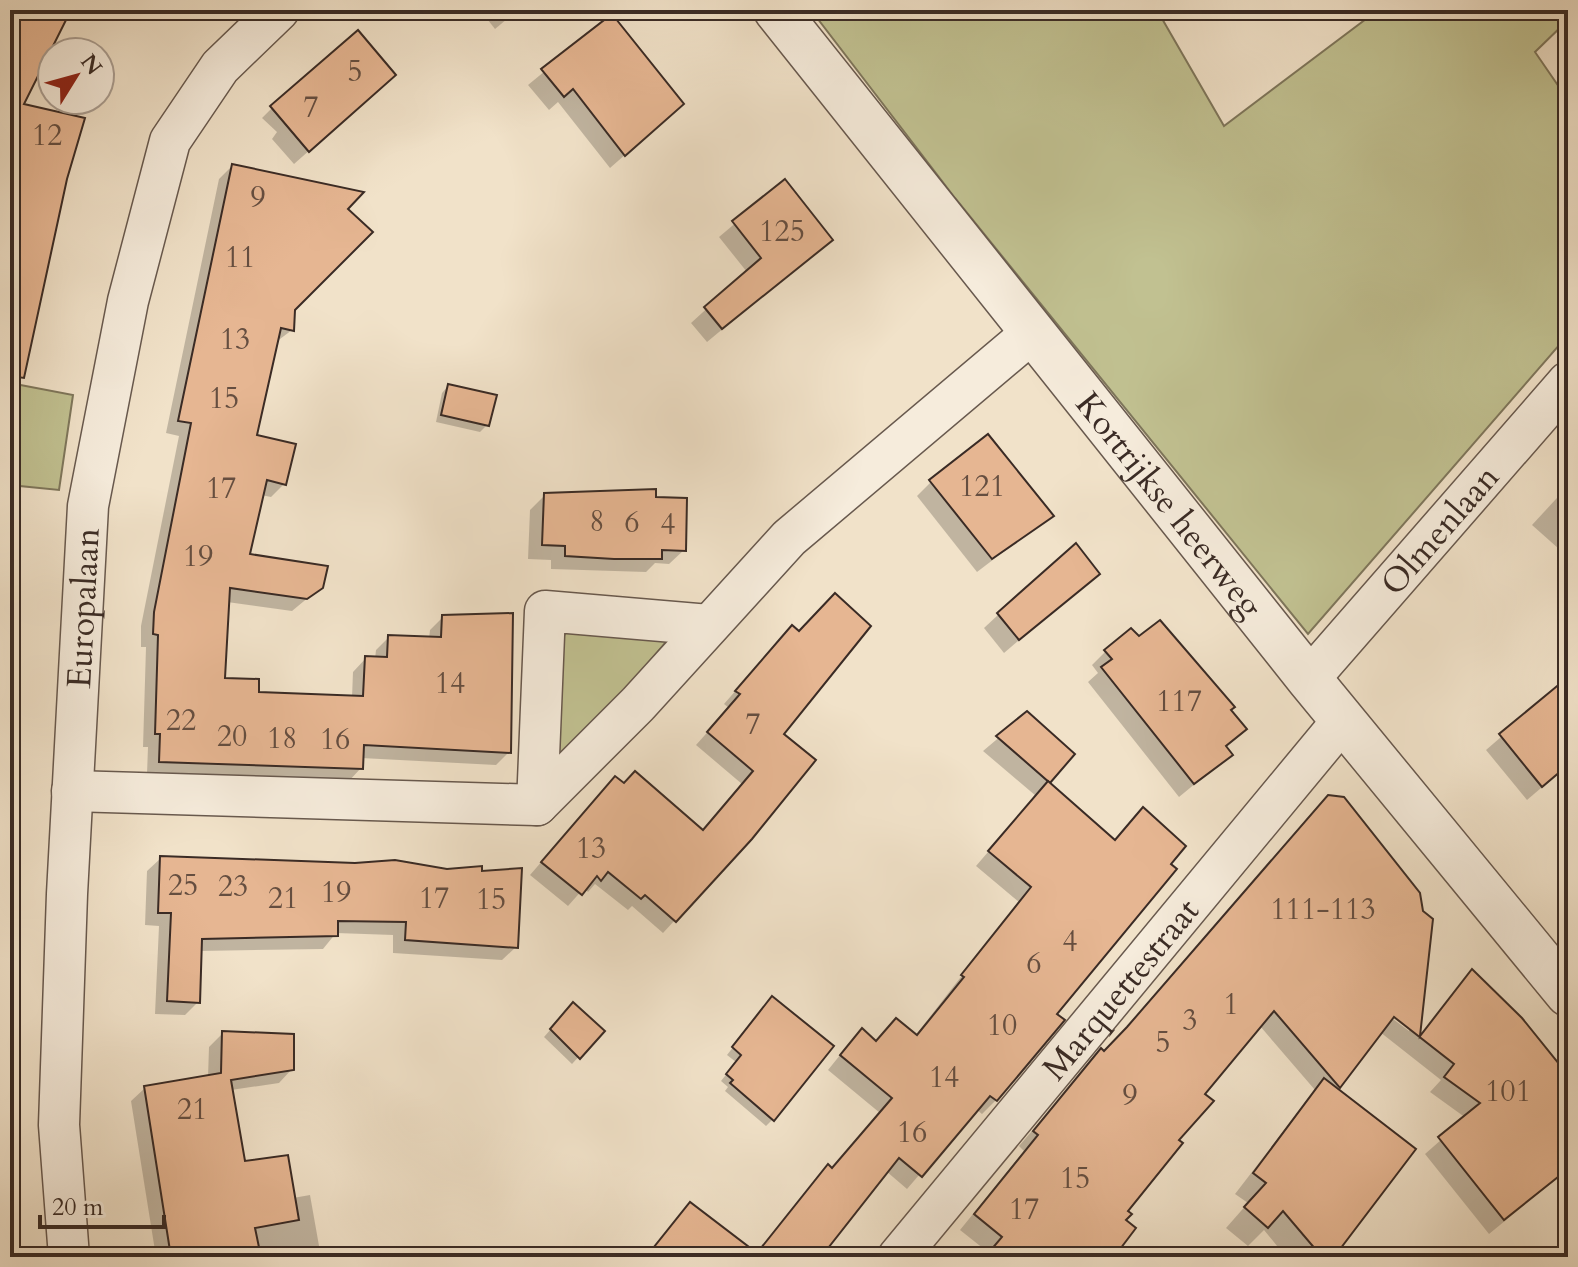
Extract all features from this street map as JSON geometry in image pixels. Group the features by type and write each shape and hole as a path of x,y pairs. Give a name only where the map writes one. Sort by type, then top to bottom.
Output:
{"street":[{"name":"Europalaan","path":"69,1257 59,1125 72,791 88,506 128,301 170,141 220,67 279,10"},
{"name":"Kortrijkse heerweg","path":"776,10 1309,679 1568,994"},
{"path":"72,791 537,805 638,704 789,538 1033,332"},
{"name":"Olmenlaan","path":"1309,679 1568,382"},
{"path":"537,805 545,611 709,625"},
{"name":"Marquettestraat","path":"898,1257 1343,720"}],"green space":[{"path":"811,10 1157,10 1224,126 1378,10 1568,10 1568,20 1535,52 1568,100 1568,335 1308,634 955,198"},
{"path":"10,383 73,395 59,490 10,485"},
{"path":"568,627 672,635 565,761 558,754 562,640"}],"building":[{"path":"10,10 71,10 58,36 36,36 36,80 24,104 36,107 36,116 85,118 67,179 24,378 10,376"},
{"path":"612,14 684,104 625,156 573,89 564,97 541,69"},
{"path":"358,30 396,75 309,152 270,106"},
{"path":"232,164 364,192 348,209 373,232 295,310 294,331 281,328 257,435 296,444 286,485 267,480 250,554 328,566 323,588 307,599 230,588 225,678 259,679 259,692 363,696 365,656 387,657 388,635 441,637 442,615 513,613 511,753 364,745 363,769 159,762 160,734 155,734 158,635 153,634 154,612 191,423 178,421"},
{"path":"785,179 833,240 722,329 704,307 761,258 732,221"},
{"path":"448,384 497,395 489,426 441,415"},
{"path":"988,434 1054,516 992,559 929,480"},
{"path":"656,489 656,497 687,498 686,551 662,550 662,559 614,559 565,556 565,546 542,545 544,493"},
{"path":"1076,543 1100,574 1019,640 997,613"},
{"path":"835,593 871,626 784,734 816,760 752,839 676,922 645,895 641,899 608,872 601,881 597,876 582,895 541,862 615,776 624,783 635,771 703,830 753,771 707,732 740,694 735,691 792,625 799,631"},
{"path":"1160,620 1235,707 1231,710 1247,729 1226,746 1233,755 1194,784 1101,667 1112,659 1104,650 1131,628 1139,636"},
{"path":"1568,677 1568,765 1542,787 1499,734"},
{"path":"1027,711 1075,754 1050,783 996,736"},
{"path":"1048,781 1115,840 1143,807 1186,846 1171,864 1177,869 1057,1014 1065,1020 997,1101 990,1096 922,1177 899,1158 821,1257 646,1257 690,1202 757,1253 828,1164 832,1168 892,1098 840,1055 862,1028 876,1041 896,1018 917,1035 964,977 961,975 1031,887 988,851"},
{"path":"1328,795 1344,797 1420,893 1423,911 1433,919 1420,1036 1472,969 1522,1018 1568,1075 1568,1169 1504,1220 1438,1137 1480,1103 1444,1077 1454,1064 1394,1017 1340,1088 1274,1011 1205,1094 1214,1101 1179,1140 1183,1143 1128,1211 1132,1214 1126,1220 1136,1228 1114,1257 985,1257 1002,1237 974,1214 1038,1135 1033,1131 1101,1048 1104,1051 1127,1027"},
{"path":"160,856 355,863 395,860 447,869 482,866 482,871 522,868 518,948 405,940 406,922 338,921 338,936 202,939 200,1003 167,1001 171,913 158,913"},
{"path":"772,996 834,1046 774,1121 730,1083 733,1080 726,1074 741,1055 732,1047"},
{"path":"573,1002 605,1031 580,1059 550,1029"},
{"path":"222,1031 294,1034 294,1070 231,1080 245,1161 288,1155 299,1220 255,1228 261,1257 171,1257 144,1086 221,1073"},
{"path":"1324,1078 1416,1149 1334,1257 1322,1257 1283,1211 1268,1228 1244,1207 1266,1183 1253,1173"}]}
